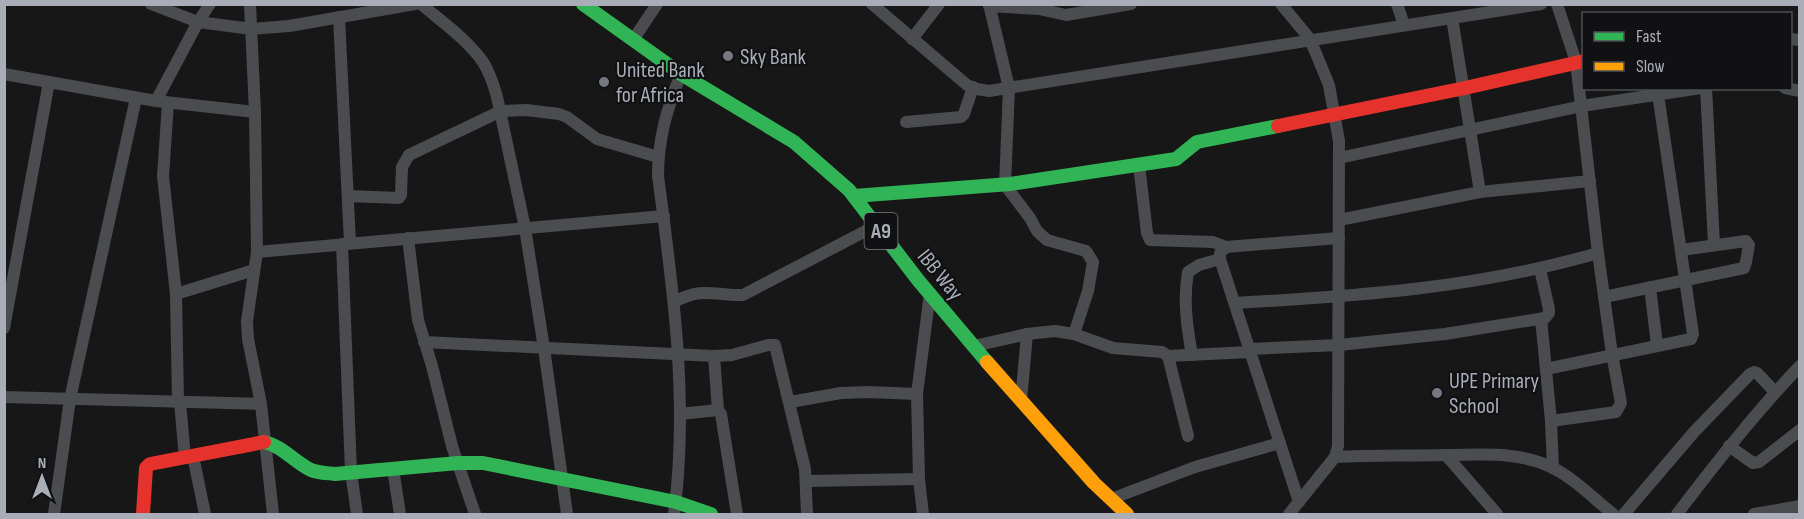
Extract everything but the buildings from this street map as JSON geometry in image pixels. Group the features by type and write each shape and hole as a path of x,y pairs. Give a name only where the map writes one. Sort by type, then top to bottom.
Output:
{"main road":[{"name":"IBB Way","path":"584,4 681,74 794,142 815,159 854,196 930,293 1056,441 1127,514"},
{"path":"854,196 1005,185 1176,159 1184,155 1197,142 1465,88 1580,62"},
{"path":"143,514 146,468 150,464 266,442 276,445 314,471 335,474 458,463 483,463 675,508 711,514"}],"street":[{"path":"151,4 198,22 252,29 288,26 415,4"},
{"path":"205,514 189,457 179,402 176,294 163,176 162,102 198,22 210,4"},
{"path":"250,4 255,112 257,252 247,330 261,404 273,514"},
{"path":"421,4 463,40 483,62 491,78 501,111 525,228 567,514"},
{"path":"633,40 657,4"},
{"path":"872,4 973,87 989,91 1541,4"},
{"path":"912,39 939,4"},
{"path":"1074,334 1088,291 1093,262 1091,255 1086,251 1047,240 1037,231 1005,185 1009,88 989,5 1039,9 1066,15 1131,4"},
{"path":"1281,4 1310,39 1329,85 1339,141 1338,446 1335,457 1289,514"},
{"path":"1397,4 1404,25"},
{"path":"1447,4 1465,88 1480,192"},
{"path":"1551,421 1616,412 1621,403 1598,253 1582,106 1580,62 1557,4"},
{"path":"339,17 348,196 346,244 351,472 357,514"},
{"path":"4,74 162,102 255,112"},
{"path":"675,508 680,414 679,355 658,176 658,157 666,114 681,74"},
{"path":"4,328 49,82"},
{"path":"906,122 961,117 973,87"},
{"path":"1339,158 1582,106 1687,90"},
{"path":"1706,90 1714,245"},
{"path":"1546,369 1690,339 1693,334 1658,94"},
{"path":"54,514 70,399 136,98"},
{"path":"348,196 399,198 402,167 409,155 501,111 537,111 559,114 567,117 597,140 658,157"},
{"path":"1139,165 1147,233 1150,240 1213,242 1226,246 1339,238"},
{"path":"1339,220 1480,192 1590,180"},
{"path":"257,252 664,216"},
{"path":"674,302 698,292 743,295 877,225"},
{"path":"408,238 418,320 458,463 475,514"},
{"path":"1604,297 1744,268 1748,242 1682,250"},
{"path":"1226,246 1220,252 1220,259 1299,501"},
{"path":"1234,303 1339,297 1437,287 1540,269 1598,253"},
{"path":"1192,355 1185,293 1188,272 1199,265 1220,259"},
{"path":"974,346 1027,334 1054,331 1074,334 1113,348 1162,352 1168,356 1339,345 1445,334 1545,318 1550,309 1540,269"},
{"path":"176,294 254,270"},
{"path":"1650,287 1657,345"},
{"path":"923,514 919,479 917,394 930,293"},
{"path":"1541,319 1553,468"},
{"path":"1021,401 1027,334"},
{"path":"424,342 714,356 732,355 775,345 801,450 806,481 807,514"},
{"path":"714,356 718,410 721,414 737,514"},
{"path":"1168,356 1188,436"},
{"path":"1677,514 1729,446 1800,366"},
{"path":"1624,514 1694,432 1750,374 1757,373 1775,392"},
{"path":"790,402 841,393 917,394"},
{"path":"4,397 261,404"},
{"path":"680,414 718,410"},
{"path":"1729,446 1753,463 1759,462 1800,430"},
{"path":"1111,499 1195,467 1280,443"},
{"path":"1335,457 1492,454 1525,458 1553,468 1613,514"},
{"path":"1446,455 1497,514"},
{"path":"393,469 400,514"},
{"path":"806,481 919,479"},
{"path":"1754,514 1800,506"}],"traffic: fast":[{"path":"583,4 681,74 794,142 849,190 918,280 987,362"},
{"path":"854,196 1010,184 1176,159 1197,142 1278,126"},
{"path":"264,442 277,447 305,467 320,472 335,474 458,463 483,463 676,502 711,514"}],"traffic: slow":[{"path":"987,362 1094,483 1127,514"}],"traffic: jam":[{"path":"1278,126 1582,61"},
{"path":"143,514 146,468 150,464 264,442"}],"place":[{"name":"Sky Bank","path":"728,56"},
{"name":"United Bank for Africa","path":"604,82"},
{"name":"UPE Primary School","path":"1437,393"}]}
